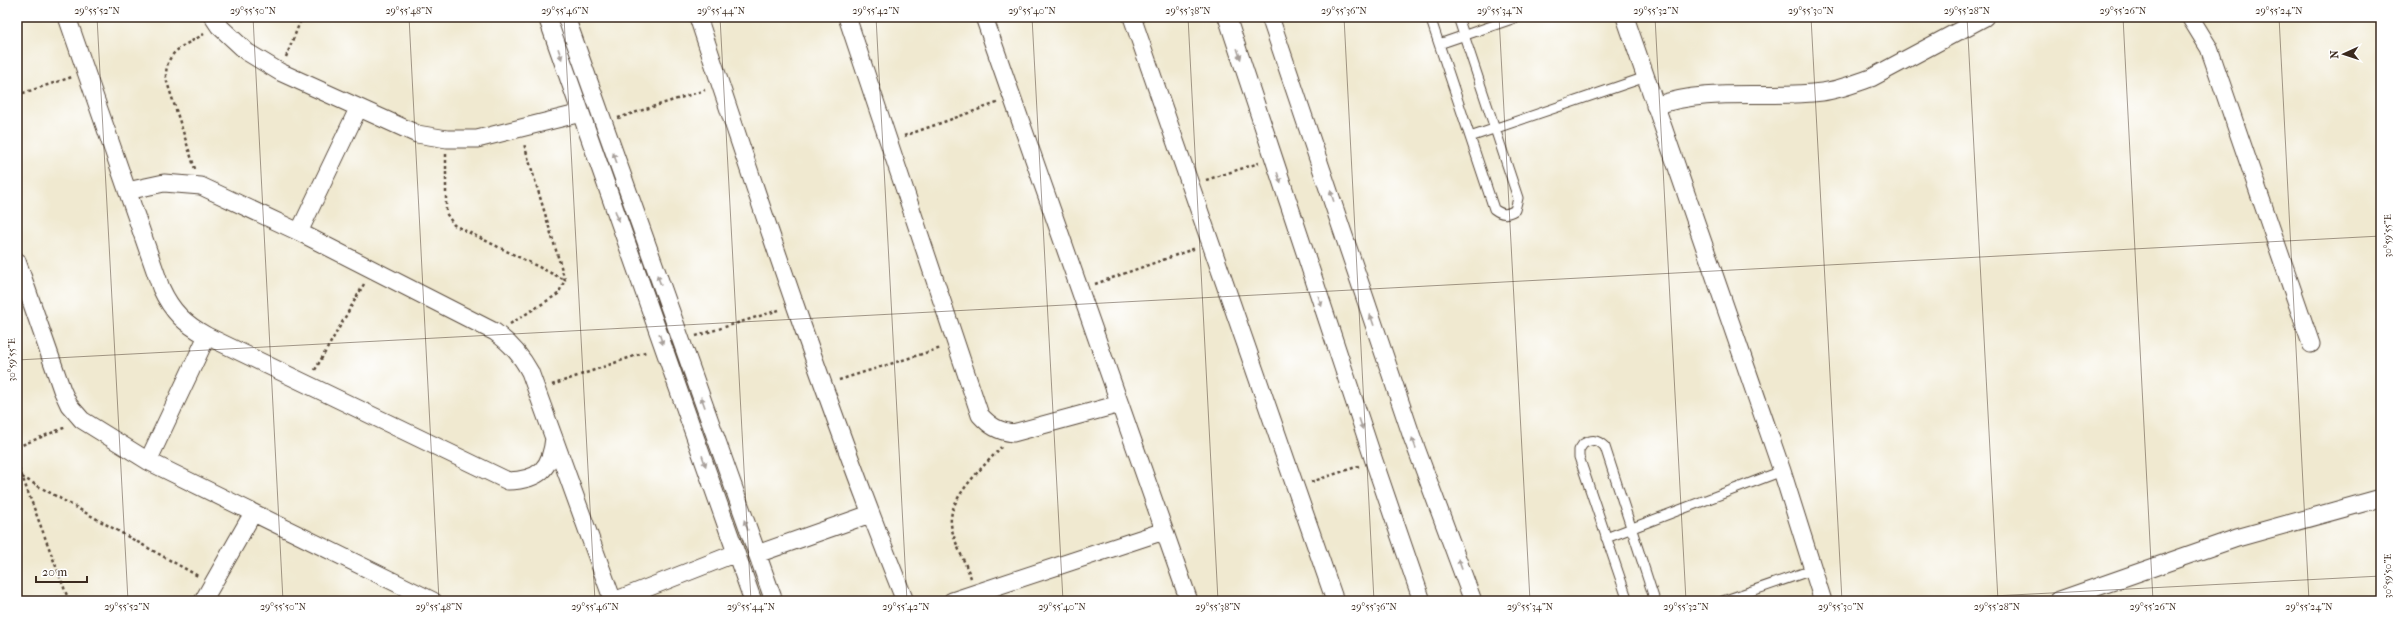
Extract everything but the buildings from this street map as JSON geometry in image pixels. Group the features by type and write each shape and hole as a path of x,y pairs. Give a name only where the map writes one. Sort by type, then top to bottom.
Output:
{"street":[{"path":"67,17 168,304 179,318 207,336 508,482 527,480 542,471 552,456 554,438"},
{"path":"547,17 753,601"},
{"path":"566,17 774,601"},
{"path":"698,17 823,385 870,514 905,601"},
{"path":"847,17 955,344 980,415 988,425 1000,431 1013,433 1120,404"},
{"path":"984,17 1189,601"},
{"path":"1132,17 1335,601"},
{"path":"1227,17 1272,158 1422,601"},
{"path":"1270,17 1412,437 1473,601"},
{"path":"1625,17 1782,471 1823,601"},
{"path":"1655,106 1676,99 1700,96 1823,92 1852,85 1872,78 1984,17"},
{"path":"2190,17 2208,48 2311,344"},
{"path":"216,21 247,52 280,72 358,109 417,134 447,140 477,139 581,113"},
{"path":"299,232 358,109"},
{"path":"127,191 164,183 201,186 299,232 495,332 510,343 522,356 536,390 614,601 736,553"},
{"path":"17,261 62,390 69,405 82,420 148,460 429,600"},
{"path":"148,460 207,336"},
{"path":"712,484 730,477"},
{"path":"2057,601 2237,538 2381,498"},
{"path":"210,595 253,513"},
{"path":"757,554 870,514"},
{"path":"952,601 1164,531"}],"lane":[{"path":"1430,17 1494,209 1500,214 1508,214 1516,210 1518,198 1458,17"},
{"path":"1439,44 1518,17"},
{"path":"1470,137 1646,77"},
{"path":"1628,601 1580,457 1579,450 1583,444 1591,440 1599,441 1605,447 1655,601"},
{"path":"1606,538 1782,471"},
{"path":"1723,601 1812,570"}],"path":[{"path":"280,72 302,17"},
{"path":"201,186 166,79 166,68 170,57 177,49 216,21"},
{"path":"17,95 86,72"},
{"path":"603,123 721,85"},
{"path":"888,141 1012,98"},
{"path":"495,332 558,294 565,280 564,272 519,129"},
{"path":"447,140 446,213 449,220 454,225 565,280"},
{"path":"1191,186 1272,158"},
{"path":"1080,290 1211,242"},
{"path":"307,384 372,270"},
{"path":"681,340 795,306"},
{"path":"823,385 955,344"},
{"path":"536,390 663,346"},
{"path":"17,447 82,420"},
{"path":"977,593 951,526 950,514 954,503 1013,433"},
{"path":"1295,487 1374,461"},
{"path":"17,463 69,601"},
{"path":"22,477 210,595"}]}
